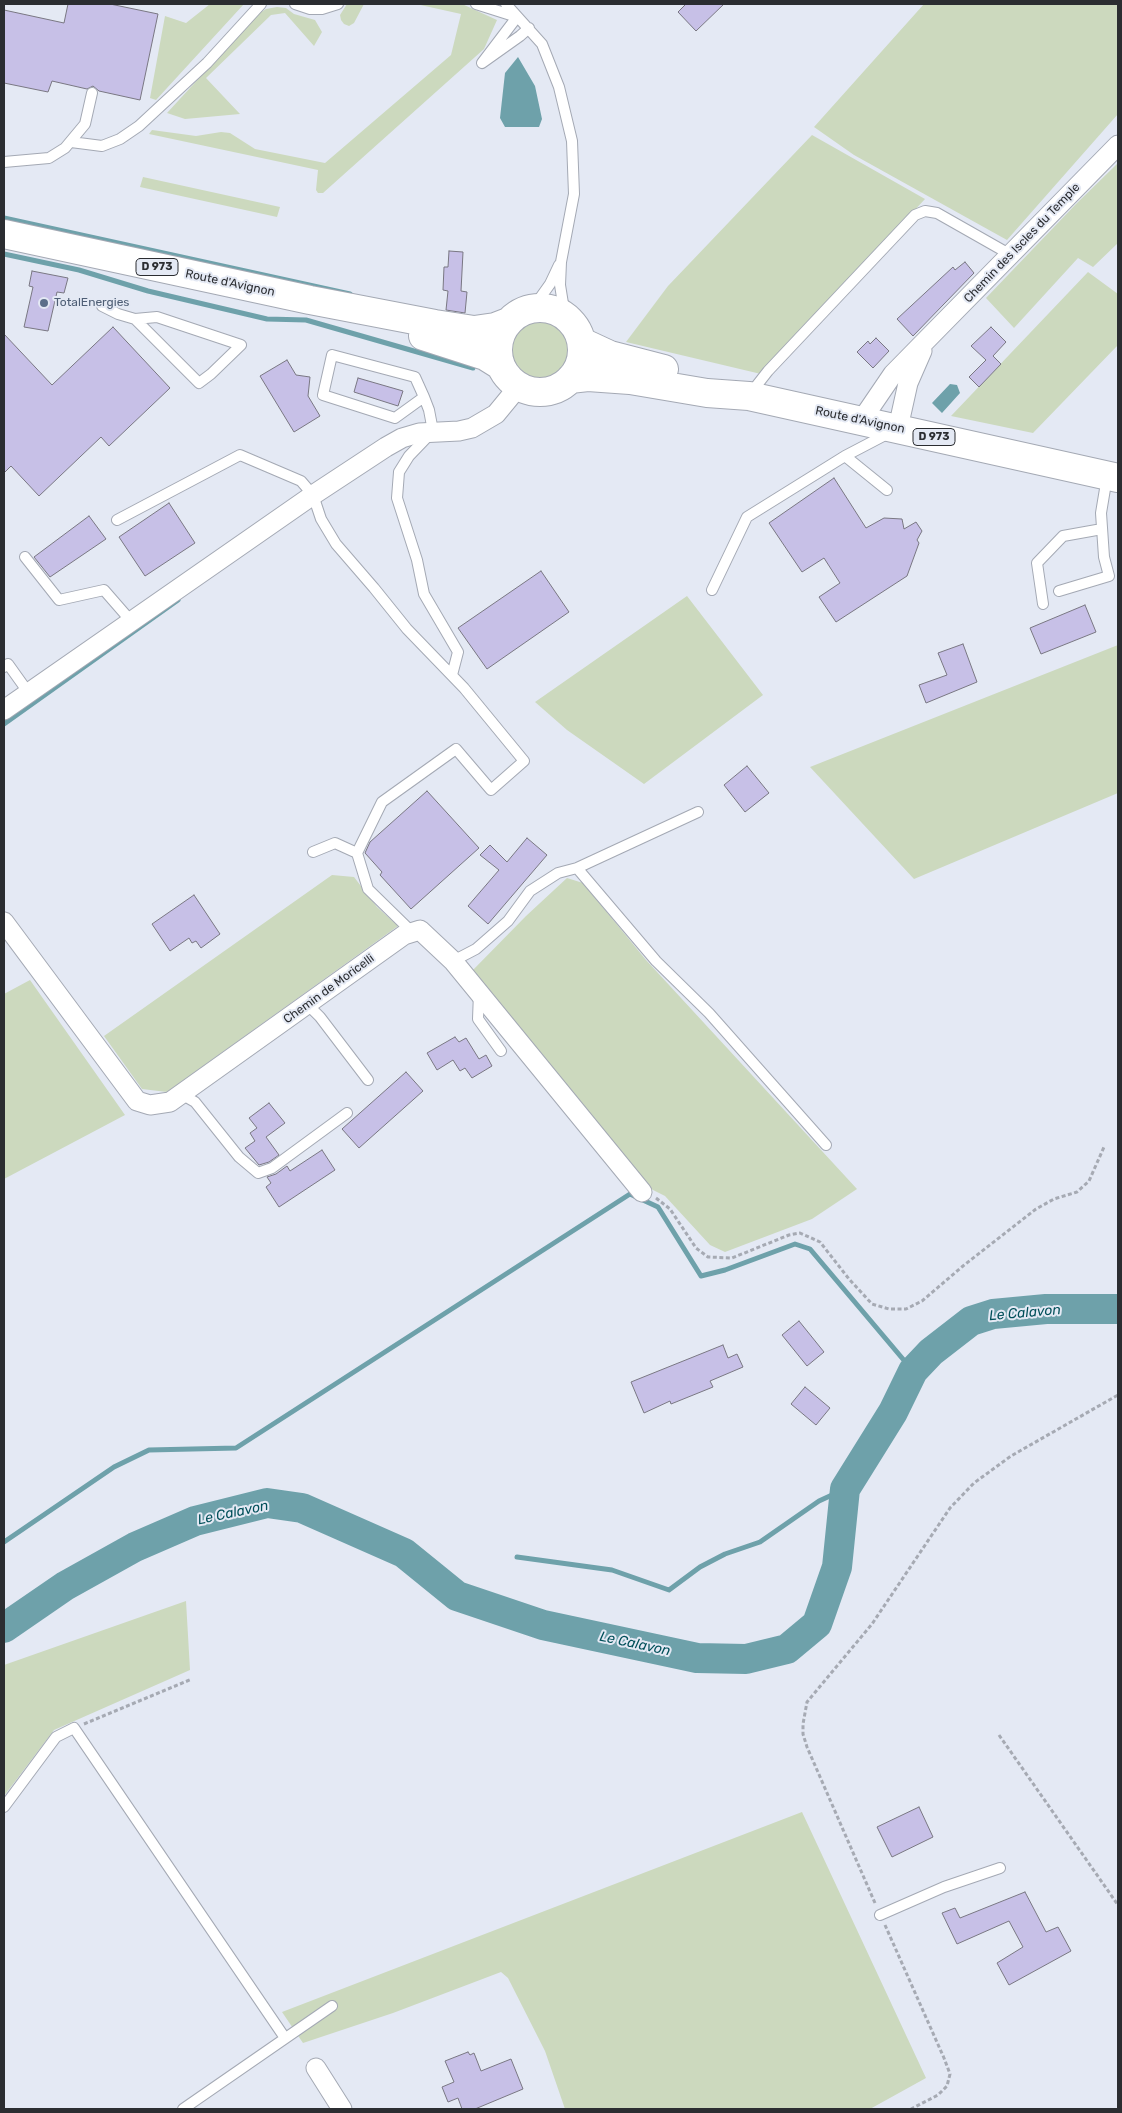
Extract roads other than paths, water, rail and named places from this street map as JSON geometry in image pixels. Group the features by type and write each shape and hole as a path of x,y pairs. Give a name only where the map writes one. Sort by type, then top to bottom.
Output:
{"main road":[{"name":"Route d'Avignon","path":"4,234 310,300 474,330 495,327 508,322"},
{"name":"Route d'Avignon","path":"310,300 485,356 501,366"},
{"path":"533,308 550,309 565,316 576,327 582,342 581,358 570,380 545,392 536,392 519,386 512,381 501,366 498,351 500,335 508,322 516,315 533,308"},
{"name":"Route d'Avignon","path":"582,342 627,360 716,382 749,396"},
{"name":"Route d'Avignon","path":"570,380 588,377 630,380 708,393 749,396 1113,477"}],"street":[{"name":"Chemin des Iscles du Temple","path":"861,421 893,374 1118,145"},
{"name":"Chemin des Iscles du Temple","path":"898,428 908,384 926,342"},
{"path":"4,710 313,494 402,438 434,431 459,431 472,428 496,414 519,386"},
{"name":"Chemin de Moricelli","path":"4,922 137,1101 150,1105 170,1102 404,935 412,932"},
{"path":"412,932 420,930 453,961 642,1192"},
{"path":"316,2068 342,2109"}],"lane":[{"path":"71,142 102,146 120,139 139,126 207,63 261,4"},
{"path":"295,4 310,9 322,10 338,4"},
{"path":"476,4 517,17"},
{"path":"506,4 542,44 560,87 572,141 574,194 561,262 560,285 565,316"},
{"path":"517,17 482,63 529,28"},
{"path":"4,162 49,158 65,148 85,124 92,93"},
{"path":"749,396 768,372 915,215 925,211 937,213 1011,255"},
{"path":"533,308 550,284 561,262"},
{"path":"102,306 118,314 135,319 156,317 241,345 211,374 199,382 135,319"},
{"path":"424,397 396,418 323,395 332,355 415,377 424,397 429,410 434,431 409,456 399,472 397,498 416,560 424,594 458,652 452,675"},
{"path":"712,590 747,517 845,456 898,428"},
{"path":"117,520 240,455 301,481 313,494 321,519 336,544 407,629 452,675 524,761 490,790 456,749 382,802 357,853 368,889 412,932"},
{"path":"845,456 887,490"},
{"path":"1058,591 1109,576 1104,557 1100,513 1113,477"},
{"path":"1043,604 1036,563 1064,536 1102,529"},
{"path":"25,557 59,600 104,590 131,621"},
{"path":"4,667 8,664 28,692"},
{"path":"453,961 476,949 508,921 530,891 558,873 577,868 698,812"},
{"path":"313,852 335,843 357,853"},
{"path":"577,868 656,961 709,1012 826,1145"},
{"path":"479,992 478,1019 501,1051"},
{"path":"307,1004 320,1017 368,1080"},
{"path":"182,1094 195,1102 239,1157 258,1173 272,1168 346,1113"},
{"path":"4,1807 56,1737 74,1728 285,2038"},
{"path":"880,1915 944,1887 1000,1868"},
{"path":"183,2109 332,2006"}],"water":[{"path":"518,57 535,86 542,119 539,127 505,127 500,118 505,73"},
{"path":"950,384 957,385 960,393 942,413 932,403"}],"waterway":[{"path":"4,218 350,294"},
{"path":"4,254 79,270 148,291 267,319 306,320 473,368"},
{"path":"4,724 178,600"},
{"path":"4,1542 114,1467 149,1450 236,1448 630,1194 658,1207 701,1276 725,1270 795,1244 810,1249 913,1371"},
{"name":"Le Calavon","path":"4,1628 65,1586 135,1547 195,1521 267,1503 302,1508 404,1553 457,1596 543,1625 697,1658 746,1659 787,1649 817,1624 837,1567 845,1489 893,1412 913,1371 931,1352 971,1321 993,1314 1046,1309 1118,1309"},
{"path":"517,1557 612,1570 669,1590 700,1567 725,1554 760,1542 819,1501 845,1489"}],"place":[{"name":"TotalEnergies","path":"44,303"}]}
